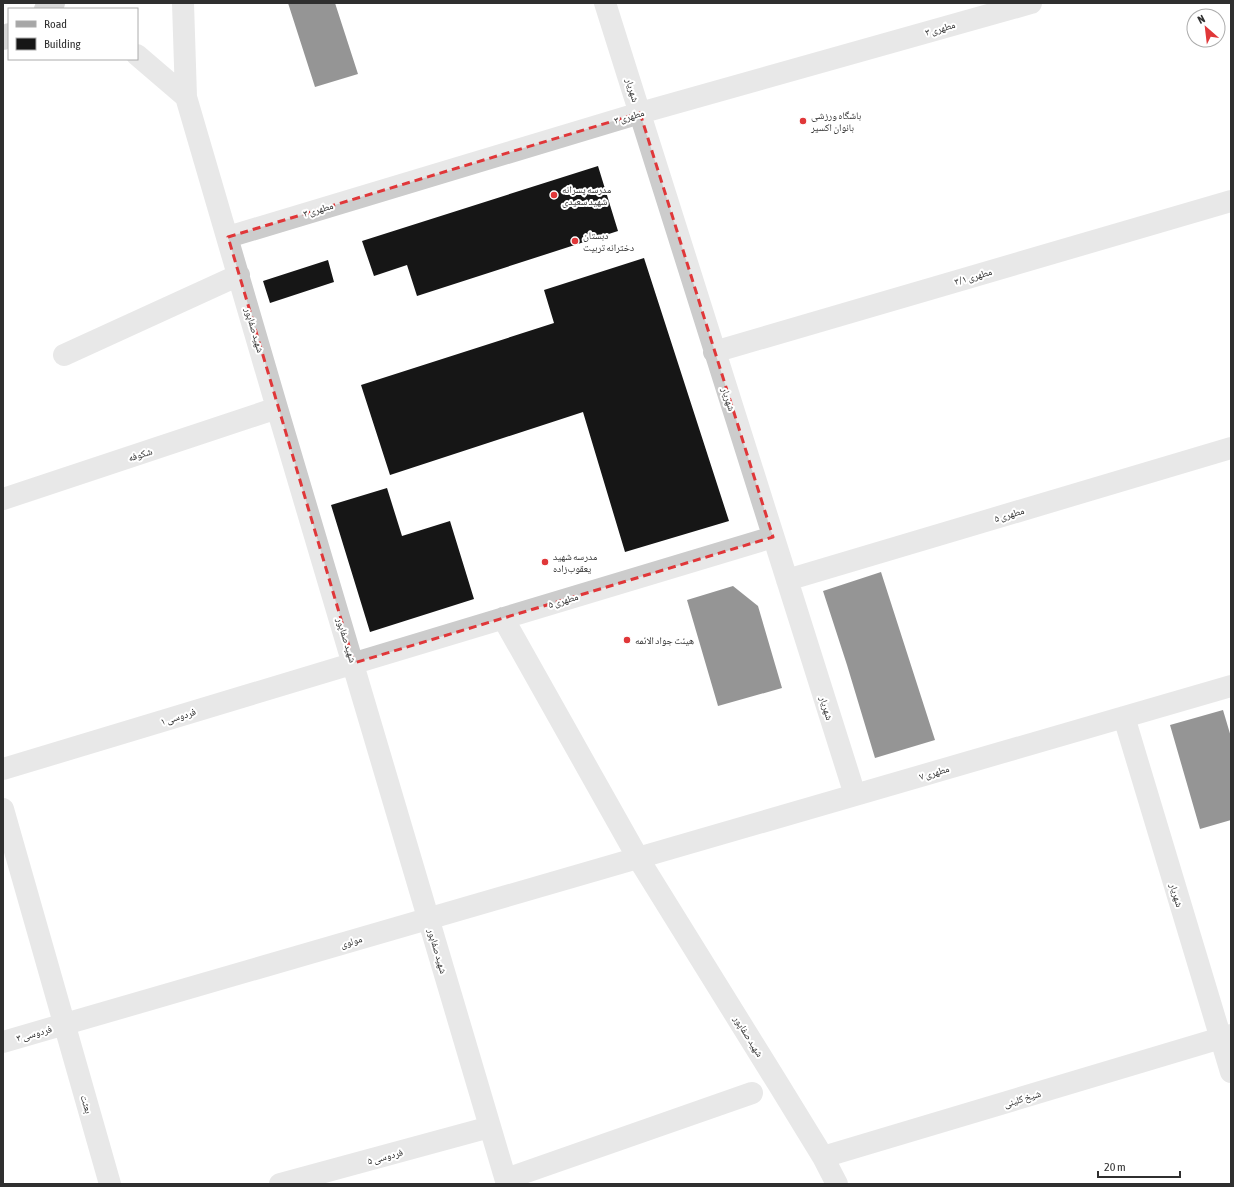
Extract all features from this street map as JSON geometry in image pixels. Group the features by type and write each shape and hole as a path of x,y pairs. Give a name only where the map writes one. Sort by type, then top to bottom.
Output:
{"street":[{"name":"شهید صفاپور","path":"183,3 186,97 506,1182"},
{"name":"شهریار","path":"605,3 854,795"},
{"name":"مطهری ۳","path":"228,236 640,113 1031,3"},
{"path":"138,56 186,97"},
{"name":"مطهری ۳/۱","path":"714,352 1231,201"},
{"path":"64,354 239,275"},
{"name":"شکوفه","path":"3,499 277,408"},
{"name":"مطهری ۵","path":"787,580 1231,448"},
{"name":"مطهری ۵","path":"354,663 773,536"},
{"name":"شهید صفاپور","path":"502,618 638,858 823,1157 837,1184"},
{"name":"فردوسی ۱","path":"3,769 354,663"},
{"name":"مطهری ۷","path":"638,858 1231,686"},
{"name":"شهریار","path":"1124,717 1226,1037 1231,1072"},
{"name":"بعثت","path":"3,809 110,1184"},
{"name":"مولوی","path":"64,1024 638,858"},
{"name":"فردوسی ۳","path":"3,1042 64,1024"},
{"name":"شیخ کلینی","path":"823,1157 1226,1037"},
{"path":"506,1182 752,1093"},
{"name":"فردوسی ۵","path":"280,1184 490,1127"}],"highlighted area":[{"path":"640,113 773,537 354,663 228,237"}],"building":[{"path":"288,3 335,3 358,74 315,87"},
{"path":"598,166 618,231 417,296 407,265 374,276 362,241"},
{"path":"644,258 729,521 625,552 583,412 390,475 361,385 554,323 544,290"},
{"path":"328,260 334,282 270,303 263,281"},
{"path":"387,488 402,536 450,521 474,599 370,632 331,505"},
{"path":"881,572 935,740 875,758 823,591"},
{"path":"733,586 758,606 782,688 718,706 687,600"},
{"path":"1223,710 1231,737 1231,820 1200,829 1170,725"}],"place":[{"name":"باشگاه ورزشی بانوان اکسیر","path":"803,121"},
{"name":"مدرسه پسرانه شهید سعیدی","path":"554,195"},
{"name":"دبستان دخترانه تربیت","path":"575,241"},
{"name":"مدرسه شهید یعقوب‌زاده","path":"545,562"},
{"name":"هیئت جواد الائمه","path":"627,640"}]}
